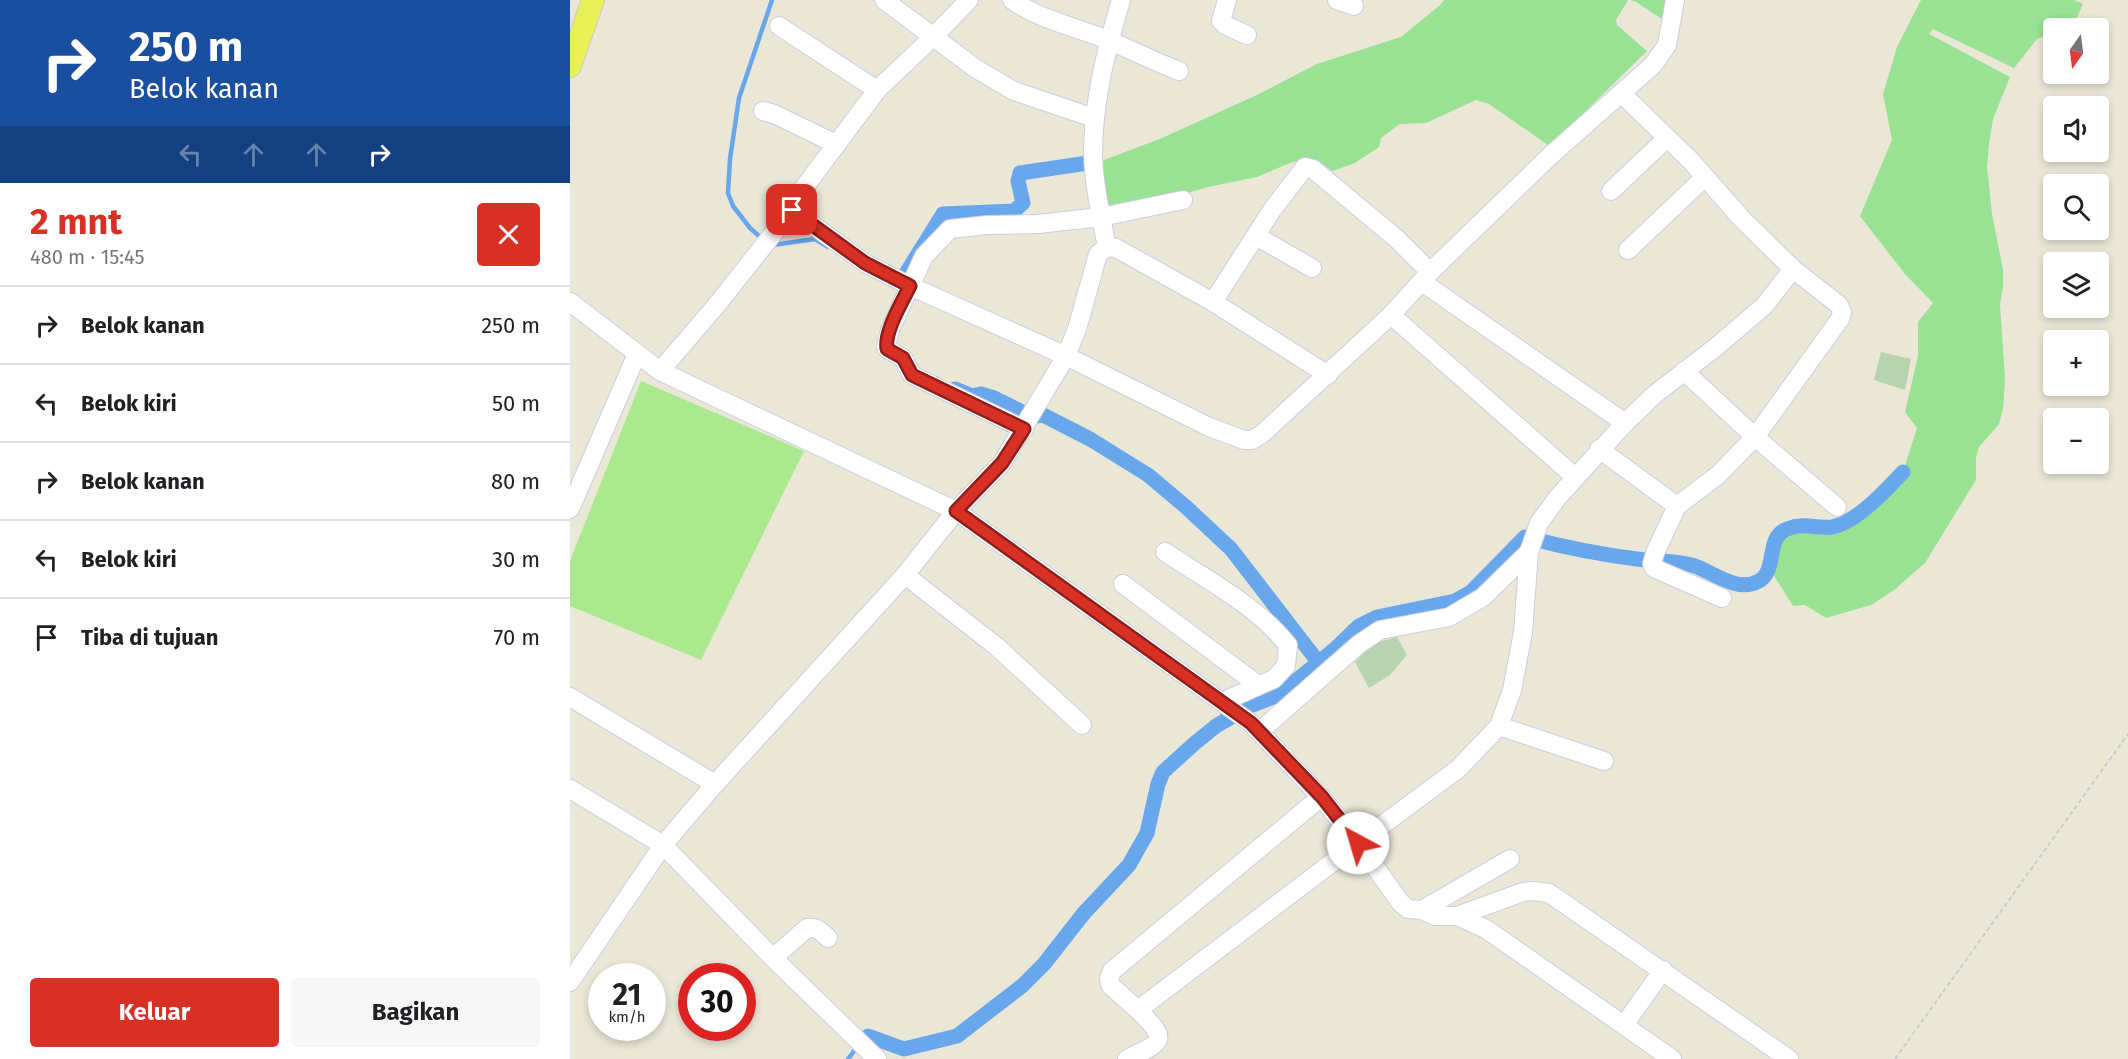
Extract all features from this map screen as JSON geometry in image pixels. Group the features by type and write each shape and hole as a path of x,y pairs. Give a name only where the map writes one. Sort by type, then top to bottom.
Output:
{"main road":[{"path":"570,66 593,0"}],"street":[{"path":"884,0 975,68 1014,91 1094,118"},
{"path":"660,371 715,307 792,210 800,193 877,90 969,0"},
{"path":"1012,0 1044,18 1109,41 1146,59 1179,70"},
{"path":"1107,246 1093,157 1094,118 1109,41 1121,0"},
{"path":"1227,0 1221,21 1247,35"},
{"path":"1336,0 1354,6"},
{"path":"792,210 865,263 910,286 1066,356 1200,422 1244,440 1252,440 1262,434 1328,375 1551,155 1653,64 1667,45 1675,0"},
{"path":"779,26 877,90"},
{"path":"1621,93 1705,177 1741,218 1793,269 1839,305 1842,312 1840,319 1755,437 1718,475 1677,506 1654,559 1654,568 1722,598"},
{"path":"763,111 836,144"},
{"path":"1611,191 1667,138"},
{"path":"1213,302 1284,193 1302,168 1310,167 1397,240 1426,277 1625,423"},
{"path":"1628,250 1705,177"},
{"path":"1024,429 912,375 907,365 887,349 890,330 924,256 950,229 987,225 1038,224 1101,217 1183,200"},
{"path":"1256,236 1312,268"},
{"path":"1107,246 1116,248 1213,302 1328,375"},
{"path":"570,982 663,845 715,784 905,575 956,511 1002,463 1066,356 1077,329 1098,254 1107,246"},
{"path":"1255,727 1359,644 1380,630 1449,617 1483,597 1531,545 1547,511 1599,449 1684,371 1764,306 1793,269"},
{"path":"570,303 660,371 956,511 1228,707 1255,727 1322,797 1400,902 1408,909 1422,910 1435,916 1457,916 1523,892 1550,893 1789,1059"},
{"path":"1391,315 1575,477"},
{"path":"570,509 637,354"},
{"path":"1684,371 1755,437 1837,507"},
{"path":"1599,449 1677,506"},
{"path":"1138,1010 1458,769 1499,726 1512,690 1523,632 1531,545"},
{"path":"1166,552 1237,599 1274,628 1288,645 1286,666 1274,679 1258,685 1228,707"},
{"path":"905,575 996,646 1082,725"},
{"path":"1123,584 1258,685"},
{"path":"570,697 715,784"},
{"path":"1499,726 1604,761"},
{"path":"570,789 663,845 867,1056"},
{"path":"1127,1059 1155,1045 1159,1038 1158,1030 1111,986 1108,979 1112,971 1322,797"},
{"path":"1422,910 1510,860"},
{"path":"1457,916 1486,929 1672,1059"},
{"path":"773,958 807,928 814,927 828,938"},
{"path":"1624,1025 1663,970"}],"path":[{"path":"1895,1059 2128,735"}],"green space":[{"path":"1444,0 1628,0 1616,20 1617,25 1647,51 1553,143 1548,145 1489,104 1476,100 1426,123 1400,124 1381,138 1379,147 1355,163 1333,171 1314,159 1292,162 1257,177 1208,187 1164,200 1109,210 1099,162 1162,138 1257,95 1317,64 1401,37"},
{"path":"1631,0 1666,0 1662,19 1636,2"},
{"path":"1921,0 2074,0 2083,4 2076,18 2043,18 2043,36 2037,39 2014,68 1933,29 1929,34 2010,77 1993,119 1987,167 1992,214 2003,270 2000,305 2005,378 2003,409 1999,424 1979,447 1976,457 1976,480 1925,563 1894,590 1871,605 1826,618 1805,605 1793,606 1773,574 1777,548 1788,534 1806,531 1821,535 1838,531 1878,505 1905,475 1903,472 1917,428 1905,412 1918,356 1918,322 1933,303 1905,274 1860,216 1892,140 1883,94 1897,47"},
{"path":"1881,352 1911,359 1905,390 1874,380"},
{"path":"641,381 804,451 701,660 570,606 570,561"},
{"path":"1397,637 1407,655 1390,675 1369,688 1355,662 1374,643"}],"waterway":[{"path":"759,236 733,206 728,193 730,159 739,98 772,0"},
{"path":"905,275 943,214 1014,211 1023,203 1018,181 1020,173 1088,163"},
{"path":"773,245 815,239 828,247"},
{"path":"955,389 972,396 981,394 994,398 1022,412"},
{"path":"1036,416 1043,415 1090,439 1148,475 1186,507 1231,549 1319,663"},
{"path":"868,1036 904,1049 957,1036 1022,986 1044,964 1084,913 1129,865 1147,833 1163,772 1216,726 1250,706 1273,697 1292,684 1359,626 1377,617 1455,601 1471,592 1525,537 1608,555 1688,564 1726,581 1743,585 1751,584 1765,576 1773,546 1780,533 1800,526 1832,527 1841,524 1861,513 1903,472"},
{"path":"848,1059 854,1051"}],"route":[{"path":"792,210 865,263 910,286 890,330 886,346 906,361 912,375 1024,429 1002,463 956,511 1251,723 1322,797 1358,843"}]}
